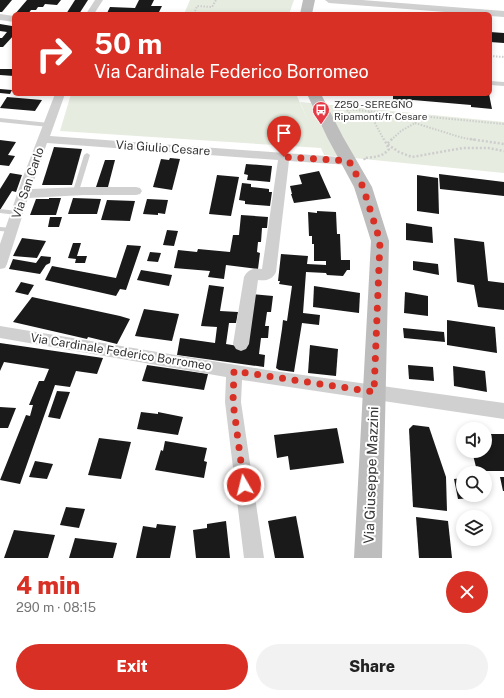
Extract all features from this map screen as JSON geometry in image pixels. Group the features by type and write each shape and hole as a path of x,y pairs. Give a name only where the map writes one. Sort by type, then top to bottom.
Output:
{"street":[{"path":"91,12 99,0"},
{"path":"306,12 309,0"},
{"path":"329,0 479,12"},
{"path":"492,13 504,14"},
{"path":"0,17 12,19"},
{"name":"Via San Carlo","path":"0,264 6,229 17,213 59,96"},
{"name":"Via Giuseppe Mazzini","path":"315,96 363,187 380,241 368,558"},
{"name":"Via Giulio Cesare","path":"43,140 349,161"},
{"path":"241,344 251,278 255,274 265,275 269,272 284,157"},
{"path":"24,194 76,191 136,192"},
{"name":"Via Cardinale Federico Borromeo","path":"0,332 234,371 504,410"},
{"path":"234,371 233,402 254,558"}],"lane":[{"path":"492,83 504,84"},
{"path":"0,120 48,125"},
{"path":"76,191 87,155"},
{"path":"0,211 17,213"}],"path":[{"path":"195,12 197,6 212,8 216,0"},
{"path":"492,56 504,57"},
{"path":"337,108 504,124"},
{"path":"347,109 352,117"},
{"path":"415,115 415,123"},
{"path":"504,144 464,138 415,123 401,130 387,144 400,153 413,157 423,157 439,151 479,147 504,151"}],"shaded area":[{"path":"190,0 294,0 290,12 185,12"},
{"path":"70,96 297,96 311,127 300,102 504,122 504,173 324,155 321,148 60,131"}],"building":[{"path":"0,0 12,0 2,12 0,12"},
{"path":"27,0 61,0 57,5 45,4 43,7 38,7 36,10 31,10 30,12 17,12"},
{"path":"75,0 88,0 80,12 67,12"},
{"path":"139,0 154,0 151,6 162,6 159,12 108,12 110,7 135,8"},
{"path":"0,24 12,26 12,37 3,47 0,47 0,38 2,38 7,32 0,31"},
{"path":"492,32 504,33 504,43 492,42"},
{"path":"0,69 12,69 12,76 0,75"},
{"path":"0,89 12,90 10,94 0,93"},
{"path":"393,96 489,96 492,109 471,107 471,105 413,100 413,102 393,100"},
{"path":"7,97 42,100 35,111 0,108"},
{"path":"0,140 16,142 8,155 15,156 9,166 0,165"},
{"path":"54,147 82,149 72,185 42,185"},
{"path":"170,158 180,159 172,190 153,187 161,159 169,160"},
{"path":"105,160 115,160 108,187 96,187"},
{"path":"246,164 272,166 270,182 247,180 248,175 244,174"},
{"path":"319,171 331,198 294,203 290,186 302,184 299,175"},
{"path":"10,173 22,175 16,192 12,191 0,210 0,189"},
{"path":"439,174 504,182 504,196 440,189"},
{"path":"217,175 239,177 231,216 209,214"},
{"path":"417,175 438,178 439,214 417,211"},
{"path":"242,183 251,184 251,187 269,189 269,192 272,192 270,206 245,204 245,201 239,200"},
{"path":"61,198 56,215 30,215 36,199"},
{"path":"73,198 101,199 97,214 68,214"},
{"path":"147,199 168,200 165,214 143,214"},
{"path":"107,200 135,201 130,221 101,220"},
{"path":"317,211 336,212 337,234 340,234 341,260 350,260 350,270 347,270 343,276 306,272 303,313 320,315 319,325 302,323 294,372 279,370 276,368 283,320 287,321 292,286 279,284 281,254 308,256 307,264 326,265 326,261 314,261 314,244 312,244 312,236 309,236 308,212 317,213"},
{"path":"241,215 268,217 267,228 262,228 261,242 258,242 257,252 260,253 258,269 226,265 224,279 208,277 210,271 174,268 178,250 197,252 198,249 230,252 233,235 239,235"},
{"path":"50,217 62,217 59,227 48,227"},
{"path":"406,223 432,227 433,243 406,240"},
{"path":"167,230 178,231 174,246 163,245"},
{"path":"22,238 46,241 37,258 13,256"},
{"path":"454,238 484,242 488,281 504,283 504,310 478,307 474,285 457,282"},
{"path":"73,243 81,243 77,256 87,256 85,263 75,263 76,259 68,258"},
{"path":"127,245 141,246 126,290 120,289 116,296 45,280 52,266 116,278"},
{"path":"150,252 161,253 158,262 147,261"},
{"path":"41,256 51,257 50,263 46,265 40,274 9,269 13,259 36,263"},
{"path":"413,261 438,264 439,275 413,270"},
{"path":"141,270 172,275 169,286 137,280"},
{"path":"21,282 34,285 28,295 15,292"},
{"path":"209,285 224,287 220,311 238,312 236,323 229,323 226,344 238,346 252,294 273,296 271,312 267,312 265,326 269,326 268,338 261,338 259,354 265,355 264,367 177,355 180,338 215,343 217,327 201,326"},
{"path":"314,286 360,293 359,313 313,307"},
{"path":"405,292 428,296 428,316 404,313"},
{"path":"32,297 130,319 117,344 88,337 87,339 13,322"},
{"path":"144,309 179,314 172,341 135,336"},
{"path":"447,320 495,327 497,353 447,345"},
{"path":"403,328 444,332 445,342 404,338"},
{"path":"0,343 103,358 97,374 76,371 70,387 55,385 20,484 0,480 26,415 30,416 33,405 29,405 39,381 44,381 49,369 4,362 0,371"},
{"path":"310,345 338,349 336,376 308,373"},
{"path":"147,365 208,374 204,390 142,381"},
{"path":"408,365 433,367 434,381 409,379"},
{"path":"453,366 485,371 487,392 454,386"},
{"path":"57,391 70,392 60,419 48,417"},
{"path":"0,407 16,408 8,428 0,428"},
{"path":"141,412 158,414 158,412 183,417 178,435 137,429"},
{"path":"413,425 429,427 446,477 447,511 413,507 409,429"},
{"path":"337,428 344,463 290,470 288,456 277,458 274,435"},
{"path":"492,434 504,434 504,471 492,471 492,466 476,466 474,458 492,458"},
{"path":"99,438 131,442 121,479 88,475"},
{"path":"165,441 207,448 204,461 207,462 204,478 155,470 161,450 163,451"},
{"path":"35,461 53,464 47,479 29,477"},
{"path":"500,477 504,477 504,491 503,491"},
{"path":"454,479 456,479 456,489"},
{"path":"66,507 85,509 79,528 60,525"},
{"path":"296,516 304,558 275,558 268,521"},
{"path":"416,517 448,521 452,558 419,558"},
{"path":"226,521 230,558 196,558 193,530 207,528 207,524"},
{"path":"157,524 176,526 170,558 136,558 143,526 156,528"},
{"path":"14,530 55,535 48,558 4,558"},
{"path":"75,538 117,543 113,558 69,558"}],"place":[{"name":"Z250 - SEREGNO Ripamonti/fr Cesare","path":"321,125"}],"route":[{"path":"244,485 232,391 234,371 374,392 380,241 363,187 349,161 284,157"}]}
